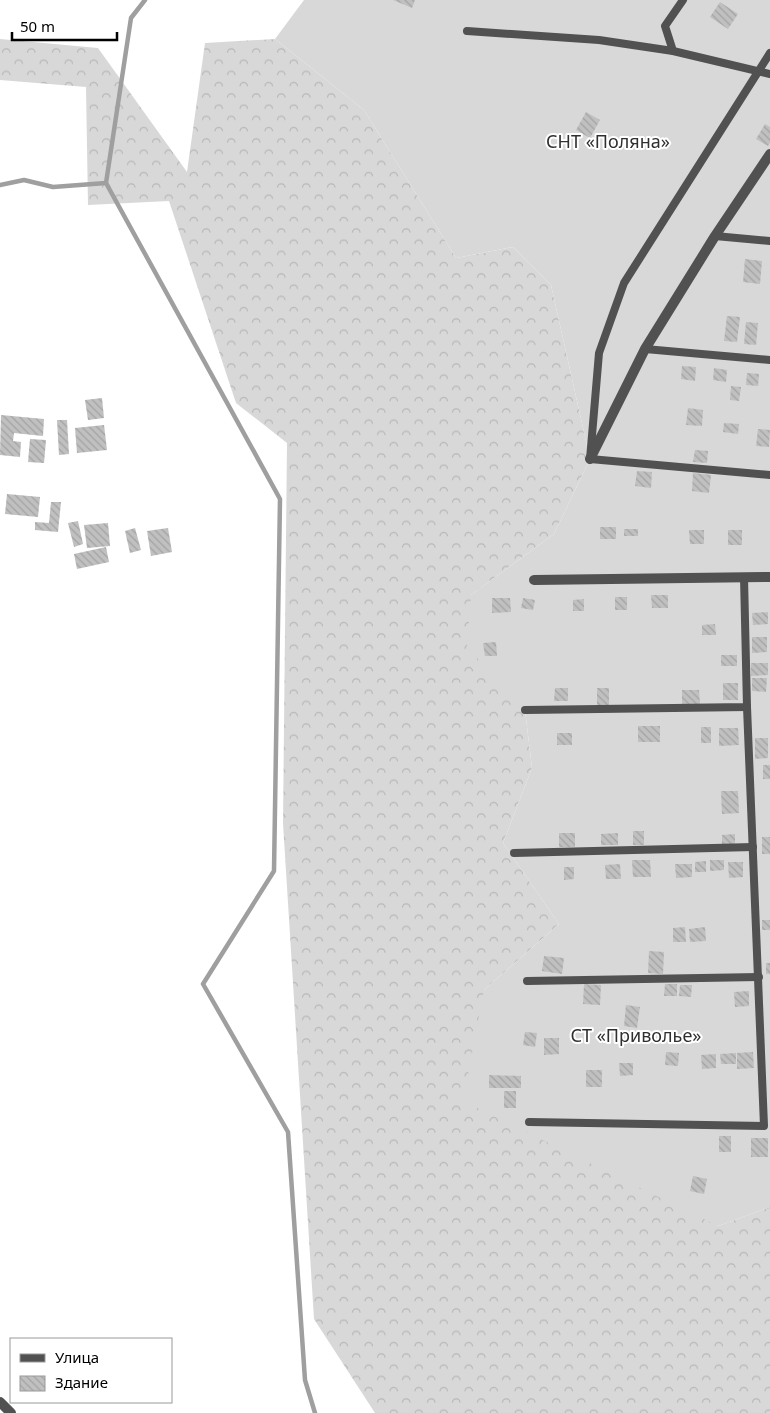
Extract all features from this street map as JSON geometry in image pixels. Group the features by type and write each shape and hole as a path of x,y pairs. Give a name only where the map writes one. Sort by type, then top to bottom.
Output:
{"street":[{"path":"590,459 645,350 770,154"},
{"path":"534,580 770,577"},
{"path":"0,1402 11,1413"}],"lane":[{"path":"672,51 665,26 683,0"},
{"path":"467,31 599,40 672,51 770,74"},
{"path":"770,53 624,283 599,353 590,459 770,475"},
{"path":"716,236 770,241"},
{"path":"645,350 770,360"},
{"path":"529,1122 764,1126 747,707 744,577"},
{"path":"525,710 747,707"},
{"path":"514,853 753,847"},
{"path":"527,981 759,977"}],"green space":[{"name":"СТ «Приволье»","path":"304,0 770,0 770,1207 718,1226 463,1101 484,990 559,924 503,843 532,768 525,710 467,647 471,595 554,534 590,459 551,285 513,247 456,258 364,110 275,39"},
{"path":"0,39 98,48 187,172 205,43 275,39 364,110 456,258 513,247 551,285 590,459 554,534 471,595 525,710 532,768 503,843 559,924 484,990 718,1226 770,1207 770,1413 375,1413 314,1319 283,823 287,443 236,403 169,201 88,205 86,87 0,80"}],"building":[{"path":"393,0 415,0 412,8"},
{"path":"720,2 738,14 728,29 710,17"},
{"path":"586,112 600,120 590,138 576,130"},
{"path":"765,124 770,127 770,143 768,146 756,139"},
{"path":"745,259 762,261 760,284 743,282"},
{"path":"727,316 740,317 737,342 724,341"},
{"path":"746,322 758,323 756,345 744,344"},
{"path":"682,366 696,367 695,381 681,379"},
{"path":"714,368 727,370 726,382 713,380"},
{"path":"747,373 759,374 758,386 746,385"},
{"path":"731,386 741,387 739,401 730,400"},
{"path":"102,398 104,418 88,420 85,400"},
{"path":"688,408 703,410 702,426 686,425"},
{"path":"1,415 44,419 43,436 14,433 13,441 21,442 20,457 0,455"},
{"path":"57,420 67,420 69,454 59,455"},
{"path":"724,423 739,424 738,434 723,432"},
{"path":"104,425 107,450 77,453 75,428"},
{"path":"758,429 770,430 769,447 756,446"},
{"path":"30,439 46,440 44,463 28,462"},
{"path":"695,450 708,451 707,463 693,462"},
{"path":"637,471 652,472 651,488 635,486"},
{"path":"693,473 711,475 709,493 692,491"},
{"path":"7,494 40,497 38,517 5,514"},
{"path":"51,502 61,502 58,532 35,530 35,522 49,523"},
{"path":"78,521 83,544 74,547 68,523"},
{"path":"108,523 110,546 87,548 84,525"},
{"path":"600,527 616,527 616,539 600,539"},
{"path":"135,528 141,550 130,553 125,531"},
{"path":"168,528 172,552 151,556 147,531"},
{"path":"624,529 638,529 638,536 624,536"},
{"path":"689,530 704,530 704,544 690,544"},
{"path":"728,530 742,530 742,545 728,545"},
{"path":"106,547 109,562 77,569 74,554"},
{"path":"651,595 668,595 668,608 652,608"},
{"path":"615,597 627,597 627,610 615,610"},
{"path":"492,598 510,598 511,612 492,613"},
{"path":"523,598 535,600 533,610 521,608"},
{"path":"584,599 584,611 573,611 573,600"},
{"path":"768,612 768,624 753,625 752,613"},
{"path":"715,624 716,635 702,635 702,625"},
{"path":"752,637 767,637 767,652 752,653"},
{"path":"496,642 497,656 485,656 483,643"},
{"path":"721,655 737,655 737,666 721,666"},
{"path":"751,663 768,663 768,675 751,676"},
{"path":"752,678 767,678 766,692 752,691"},
{"path":"723,683 738,683 738,700 723,700"},
{"path":"555,688 568,688 568,701 554,701"},
{"path":"597,688 609,688 609,706 597,706"},
{"path":"682,690 699,690 700,704 682,704"},
{"path":"638,726 660,726 660,742 638,742"},
{"path":"701,727 711,727 711,743 701,743"},
{"path":"719,728 738,728 739,745 719,746"},
{"path":"557,733 572,733 572,745 557,745"},
{"path":"755,738 768,738 768,758 755,759"},
{"path":"763,765 770,765 770,779 763,779"},
{"path":"721,791 738,791 739,813 722,814"},
{"path":"633,831 644,831 644,845 633,845"},
{"path":"559,833 575,833 575,847 559,847"},
{"path":"618,833 618,845 601,845 601,834"},
{"path":"735,834 735,845 722,845 722,835"},
{"path":"762,837 770,837 770,854 762,854"},
{"path":"632,860 650,860 651,877 633,877"},
{"path":"710,860 724,860 724,870 710,871"},
{"path":"706,861 706,872 695,872 695,862"},
{"path":"728,862 743,862 743,877 729,878"},
{"path":"620,864 621,879 606,879 605,865"},
{"path":"675,864 692,864 692,877 676,878"},
{"path":"564,867 574,867 574,879 564,880"},
{"path":"762,920 770,920 770,930 762,930"},
{"path":"685,927 686,942 673,942 673,928"},
{"path":"705,927 706,941 690,942 689,929"},
{"path":"649,951 664,952 663,974 648,973"},
{"path":"544,956 564,958 562,974 542,971"},
{"path":"766,963 770,963 770,974 766,974"},
{"path":"584,984 601,985 600,1005 583,1004"},
{"path":"665,984 677,984 677,996 664,996"},
{"path":"680,985 692,985 691,997 679,996"},
{"path":"749,991 749,1006 735,1007 734,992"},
{"path":"626,1005 640,1007 637,1028 624,1026"},
{"path":"525,1032 537,1033 535,1047 523,1045"},
{"path":"544,1038 559,1038 559,1054 544,1055"},
{"path":"666,1052 679,1053 678,1066 665,1065"},
{"path":"753,1052 754,1068 737,1069 737,1053"},
{"path":"736,1053 736,1064 721,1064 720,1054"},
{"path":"716,1054 716,1068 702,1069 701,1055"},
{"path":"619,1063 633,1063 633,1075 620,1076"},
{"path":"586,1070 602,1070 602,1087 586,1087"},
{"path":"489,1075 521,1076 521,1088 489,1088"},
{"path":"504,1091 516,1091 516,1108 504,1108"},
{"path":"719,1136 731,1136 731,1152 719,1152"},
{"path":"751,1138 768,1138 768,1157 751,1157"},
{"path":"693,1176 707,1179 704,1194 690,1191"}],"waterway":[{"path":"145,0 131,18 106,183 280,499 274,871 203,984 288,1132 305,1380 315,1413"},
{"path":"0,185 24,180 53,187 106,183"}],"park label":[{"name":"СНТ «Поляна»","path":"608,142"}]}
